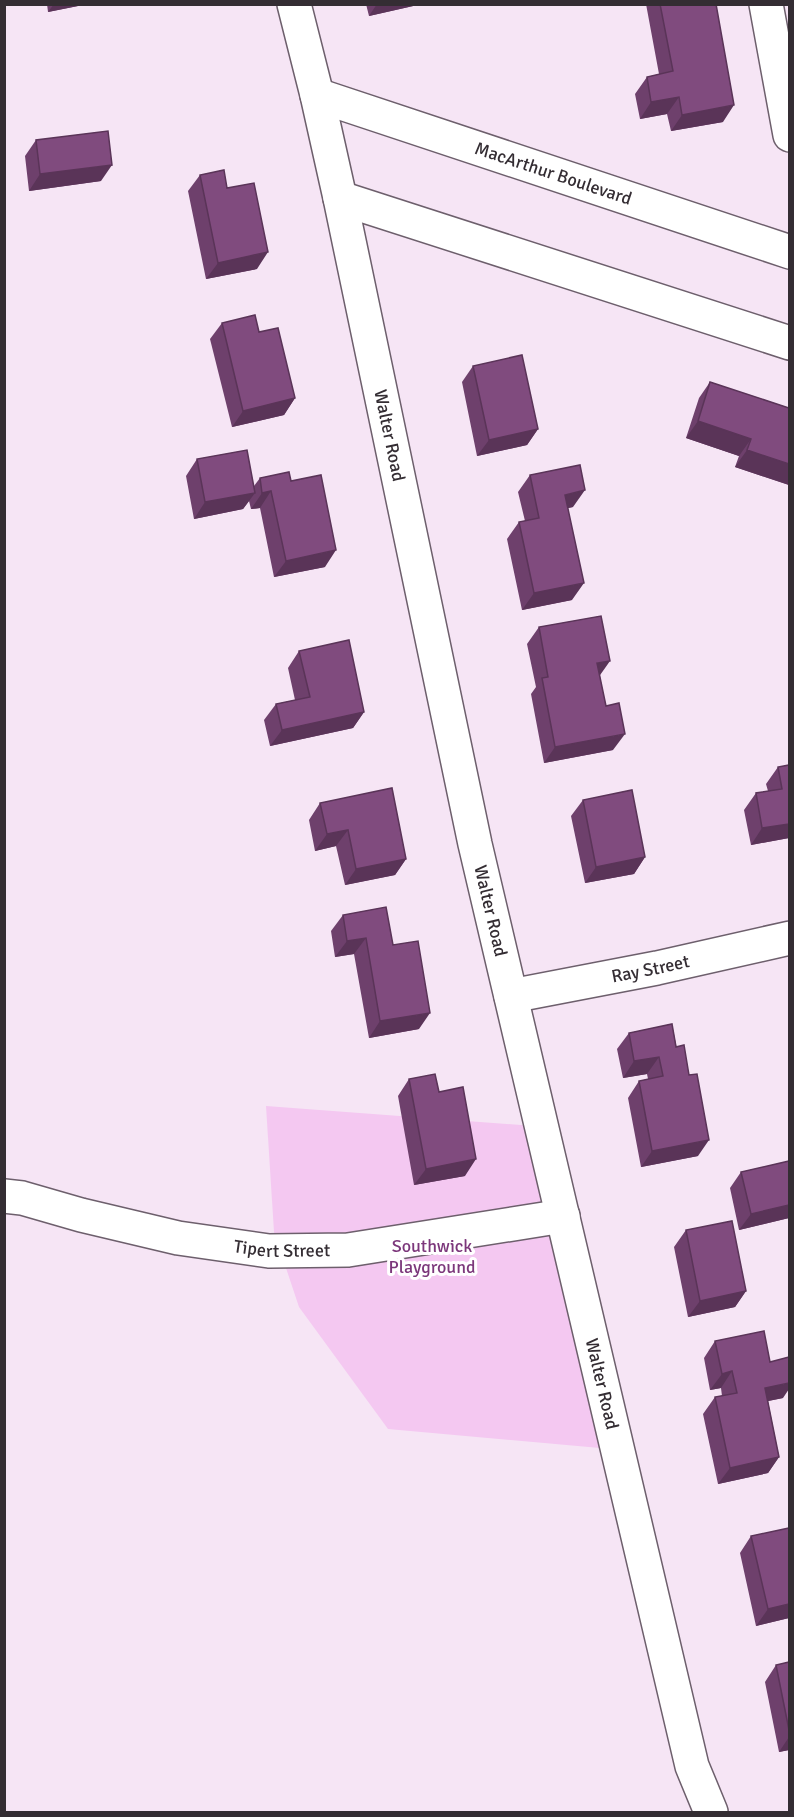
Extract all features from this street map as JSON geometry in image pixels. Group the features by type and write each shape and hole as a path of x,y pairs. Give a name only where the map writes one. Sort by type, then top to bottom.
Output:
{"street":[{"name":"Walter Road","path":"294,4 340,198 475,844 692,1766 711,1812"},
{"path":"766,4 789,135"},
{"name":"MacArthur Boulevard","path":"317,95 789,252"},
{"path":"340,198 789,344"},
{"name":"Ray Street","path":"511,996 657,968 789,938"},
{"name":"Tipert Street","path":"4,1196 22,1198 81,1215 178,1238 269,1251 348,1250 563,1216"}],"green space":[{"name":"Southwick Playground","path":"266,1106 547,1127 611,1449 388,1429 299,1307 274,1232"}],"building":[{"path":"660,4 716,4 734,105 682,115 679,97 651,102 647,77 673,71"},
{"path":"108,131 112,165 40,174 36,140"},
{"path":"224,170 227,188 254,183 268,252 218,263 200,175"},
{"path":"255,315 259,332 278,328 295,398 243,411 222,323"},
{"path":"522,355 538,429 489,440 473,366"},
{"path":"710,382 789,408 789,464 747,450 751,439 698,421"},
{"path":"247,450 255,493 205,502 197,459"},
{"path":"580,465 585,490 565,495 584,583 534,593 519,522 539,518 530,475"},
{"path":"289,472 291,481 321,475 336,550 286,561 271,491 262,493 260,478"},
{"path":"601,616 610,661 597,663 606,706 619,703 625,734 555,747 542,678 548,677 539,627"},
{"path":"349,640 364,712 282,730 276,704 310,697 299,651"},
{"path":"789,765 789,824 762,828 756,793 782,789 778,767"},
{"path":"392,788 406,859 356,869 348,830 327,834 320,803"},
{"path":"632,790 645,857 596,867 583,800"},
{"path":"386,907 393,945 418,941 430,1013 380,1021 366,938 347,941 343,915"},
{"path":"672,1024 676,1047 684,1045 689,1075 697,1074 709,1140 652,1151 639,1081 663,1076 659,1057 634,1061 629,1033"},
{"path":"435,1074 439,1092 463,1087 476,1159 426,1169 409,1079"},
{"path":"789,1161 789,1205 751,1214 741,1172"},
{"path":"732,1221 746,1291 700,1301 686,1230"},
{"path":"764,1331 770,1362 789,1357 789,1383 765,1388 779,1457 730,1468 715,1397 737,1393 732,1371 722,1374 715,1341"},
{"path":"789,1528 789,1604 768,1609 751,1536"},
{"path":"789,1662 789,1730 776,1665"}]}
